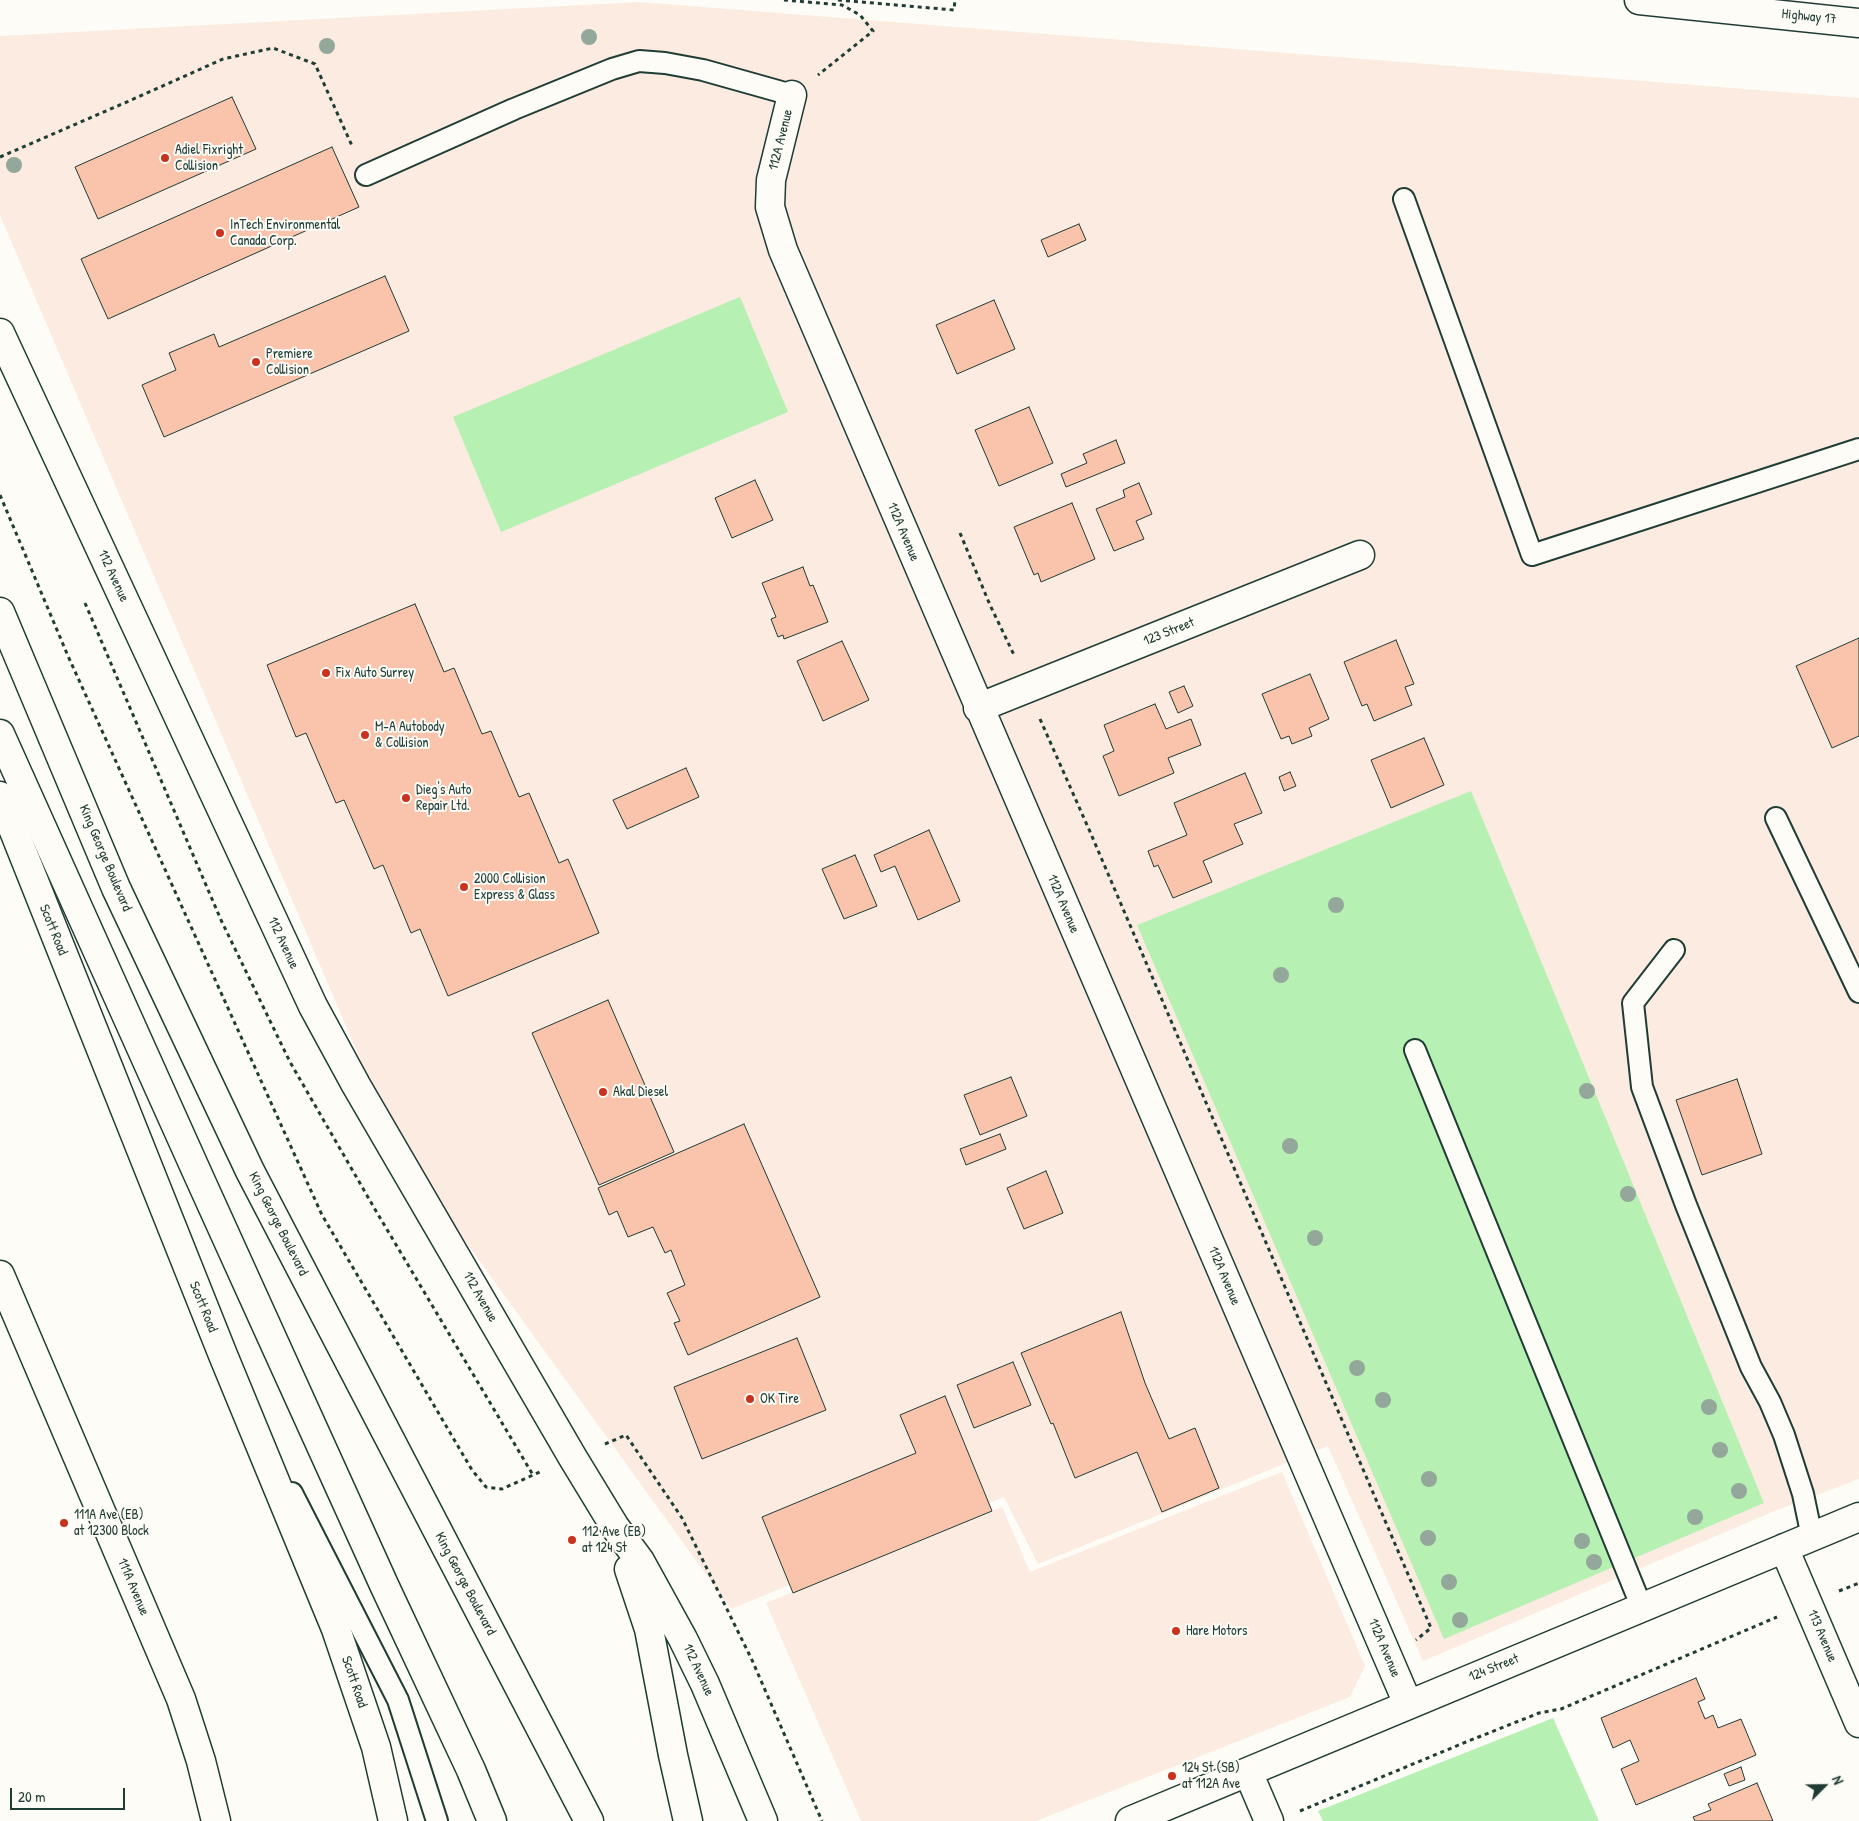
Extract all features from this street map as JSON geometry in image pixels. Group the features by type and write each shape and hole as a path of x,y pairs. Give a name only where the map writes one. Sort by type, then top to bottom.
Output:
{"main road":[{"name":"Highway 17","path":"1639,0 1859,23"},
{"name":"112A Avenue","path":"792,95 771,180 770,207 784,253 978,708 1408,1704"},
{"name":"112 Avenue","path":"0,334 313,1006 365,1100 615,1527 640,1562 683,1639 705,1684 763,1818"},
{"name":"123 Street","path":"978,708 1360,555"},
{"name":"King George Boulevard","path":"0,612 116,888 250,1171 589,1821"},
{"path":"0,734 385,1587 472,1770 492,1821"},
{"name":"Scott Road","path":"0,796 223,1355 336,1629 376,1747 393,1821"},
{"name":"111A Avenue","path":"0,1275 181,1700 201,1761 216,1821"},
{"name":"124 Street","path":"1130,1821 1859,1517"},
{"name":"112 Avenue","path":"615,1527 649,1629 688,1821"},
{"name":"113 Avenue","path":"1784,1548 1859,1723"},
{"path":"1248,1772 1269,1821"}],"lane":[{"path":"366,175 514,109 612,69 639,61 665,63 703,70 792,95"},
{"path":"1404,199 1532,555 1859,449"},
{"path":"1776,818 1859,992"},
{"path":"1674,950 1633,1003 1642,1088 1686,1205 1751,1367 1770,1402 1784,1435 1802,1494 1812,1537"},
{"path":"1415,1050 1642,1608"},
{"path":"223,1355 398,1700 437,1821"}],"path":[{"path":"784,0 842,6 860,15 873,31 792,95"},
{"path":"838,0 954,10 954,0"},
{"path":"0,156 223,59 273,48 315,64 366,175"},
{"path":"0,495 68,656 322,1215 472,1470 486,1487 502,1489 538,1472"},
{"path":"960,533 990,605 1017,662"},
{"path":"1038,716 1091,834 1431,1628 1416,1640 1408,1643"},
{"path":"608,1443 626,1434 682,1518 752,1660 822,1821"},
{"path":"1835,1593 1859,1583"},
{"path":"1295,1813 1475,1738 1540,1714 1561,1709 1785,1613"}],"shaded area":[{"path":"639,2 1859,98 1859,1479 1777,1510 1423,1661 1328,1446 1038,1564 1004,1497 731,1609 398,1148 0,215 0,36"},
{"path":"1282,1472 1365,1666 1350,1697 1036,1821 861,1821 766,1603 1002,1507 1030,1572"}],"green space":[{"path":"740,297 788,412 501,532 453,417"},
{"path":"1471,791 1764,1503 1444,1639 1137,925"},
{"path":"1553,1718 1599,1821 1323,1821 1318,1811"}],"building":[{"name":"Adiel Fixright Collision","path":"232,97 256,149 98,219 75,167"},
{"name":"InTech Environmental Canada Corp.","path":"332,147 359,207 108,319 81,259"},
{"path":"1079,224 1086,240 1048,257 1041,240"},
{"name":"Premiere Collision","path":"385,276 409,331 164,437 142,385 176,370 169,353 214,334 219,347"},
{"path":"994,300 1015,349 957,374 936,325"},
{"path":"1029,407 1053,463 999,486 975,430"},
{"path":"1116,440 1125,463 1066,487 1061,474 1087,463 1083,454"},
{"path":"755,480 773,520 732,538 715,498"},
{"path":"1139,483 1152,514 1136,521 1144,539 1114,551 1096,509 1125,497 1123,490"},
{"path":"1072,503 1095,559 1041,582 1038,573 1034,575 1014,527"},
{"path":"803,567 810,586 813,585 828,622 784,639 783,635 778,637 771,619 776,617 762,583"},
{"path":"415,604 444,672 454,668 482,734 491,731 519,797 529,793 559,863 568,859 599,933 448,996 420,929 411,933 383,865 374,869 344,800 336,803 306,733 296,737 267,665"},
{"path":"1859,638 1859,736 1832,748 1796,666"},
{"path":"1396,640 1414,684 1405,687 1412,705 1374,721 1367,704 1362,706 1344,662"},
{"path":"842,641 869,700 823,721 797,661"},
{"path":"1310,674 1329,719 1309,728 1312,736 1292,744 1289,736 1281,739 1262,694"},
{"path":"1184,686 1193,706 1178,713 1169,692"},
{"path":"1155,704 1166,729 1191,719 1201,745 1168,758 1174,773 1119,796 1103,756 1114,751 1104,725"},
{"path":"1424,738 1444,785 1391,808 1371,760"},
{"path":"686,768 699,797 627,829 613,800"},
{"path":"1290,772 1296,786 1284,791 1279,777"},
{"path":"1245,773 1262,813 1234,824 1243,844 1203,861 1212,882 1173,898 1158,865 1154,867 1148,851 1187,835 1174,803"},
{"path":"929,830 960,901 918,920 895,866 881,872 874,855"},
{"path":"855,855 877,906 844,919 822,869"},
{"name":"Akal Diesel","path":"608,1000 674,1152 599,1185 532,1033"},
{"path":"1011,1077 1027,1116 980,1135 964,1095"},
{"path":"1737,1079 1762,1154 1702,1175 1676,1100"},
{"path":"744,1124 820,1297 688,1355 674,1323 680,1321 667,1293 685,1285 671,1250 665,1253 653,1227 628,1237 617,1211 609,1215 598,1188"},
{"path":"1000,1134 1006,1149 966,1165 960,1149"},
{"path":"1046,1171 1063,1213 1024,1229 1007,1188"},
{"path":"1121,1312 1145,1383 1169,1439 1195,1428 1219,1488 1162,1512 1137,1452 1075,1478 1053,1423 1051,1424 1021,1353"},
{"name":"OK Tire","path":"797,1338 826,1410 702,1459 674,1387"},
{"path":"1013,1362 1031,1405 974,1428 957,1385"},
{"path":"945,1396 992,1511 793,1593 762,1517 916,1453 900,1415"},
{"path":"1696,1678 1705,1699 1698,1702 1705,1719 1713,1715 1718,1728 1741,1719 1756,1755 1636,1805 1621,1769 1639,1761 1630,1740 1613,1748 1601,1718"},
{"path":"1741,1767 1745,1780 1729,1786 1724,1774"},
{"path":"1757,1783 1773,1821 1695,1821 1693,1817 1711,1810 1708,1804"}],"place":[{"name":"Adiel Fixright Collision","path":"165,158"},
{"name":"InTech Environmental Canada Corp.","path":"220,233"},
{"name":"Premiere Collision","path":"256,362"},
{"name":"Fix Auto Surrey","path":"326,673"},
{"name":"M-A Autobody & Collision","path":"365,735"},
{"name":"Dieg's Auto Repair Ltd.","path":"406,798"},
{"name":"2000 Collision Express & Glass","path":"464,887"},
{"name":"Akal Diesel","path":"603,1092"},
{"name":"OK Tire","path":"750,1399"},
{"name":"111A Ave (EB) at 12300 Block","path":"64,1523"},
{"name":"112 Ave (EB) at 124 St","path":"572,1540"},
{"name":"Hare Motors","path":"1176,1631"},
{"name":"124 St (SB) at 112A Ave","path":"1172,1776"}]}
